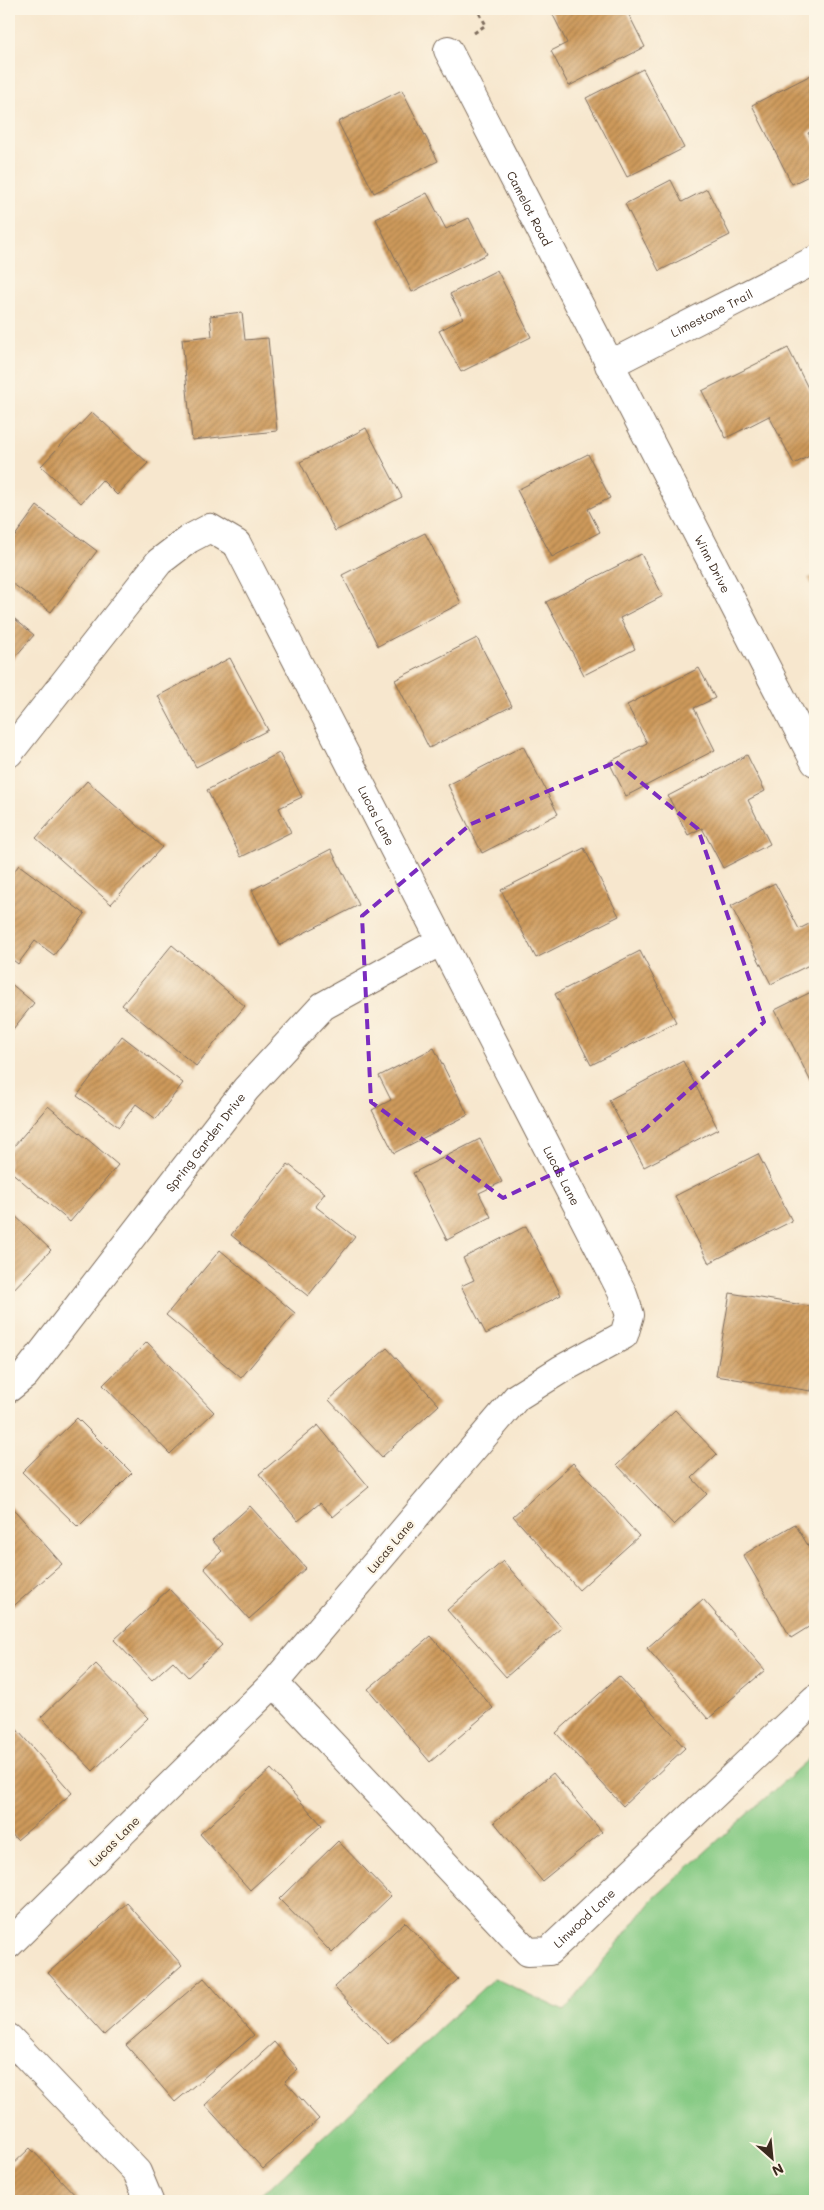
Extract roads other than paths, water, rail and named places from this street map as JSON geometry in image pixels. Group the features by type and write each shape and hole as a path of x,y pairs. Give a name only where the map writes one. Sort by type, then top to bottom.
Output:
{"street":[{"name":"Camelot Road","path":"448,50 609,365"},
{"name":"Limestone Trail","path":"609,365 815,260"},
{"name":"Winn Drive","path":"609,365 812,746"},
{"name":"Lucas Lane","path":"9,752 159,562 188,539 210,528 237,544 622,1292 630,1315 624,1335 560,1370 517,1397 274,1683 9,1944"},
{"name":"Spring Garden Drive","path":"9,1388 24,1375 246,1089 323,1006 441,941"},
{"name":"Linwood Lane","path":"274,1683 528,1952 550,1951 815,1699"},
{"path":"9,2038 137,2172 149,2201"}]}
